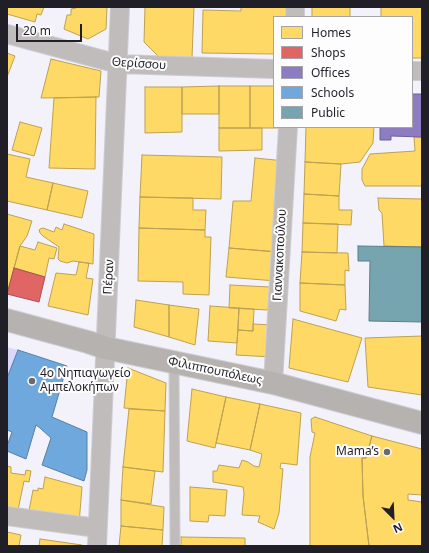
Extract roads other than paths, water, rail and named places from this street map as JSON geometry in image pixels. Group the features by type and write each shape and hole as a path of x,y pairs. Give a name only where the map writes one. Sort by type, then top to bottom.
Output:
{"main road":[{"name":"Φιλιππουπόλεως","path":"7,320 106,348 273,383 422,423"}],"street":[{"name":"Πέραν","path":"97,546 120,7"},
{"name":"Θερίσσου","path":"7,34 118,64 273,70"},
{"name":"Γιαννακοπούλου","path":"273,383 288,128"},
{"path":"7,516 97,528"}],"lane":[{"path":"174,362 175,546"}],"place":[{"name":"4ο Νηπιαγωγείο Αμπελοκήπων","path":"32,381"},
{"name":"Mama’s","path":"387,452"}]}
